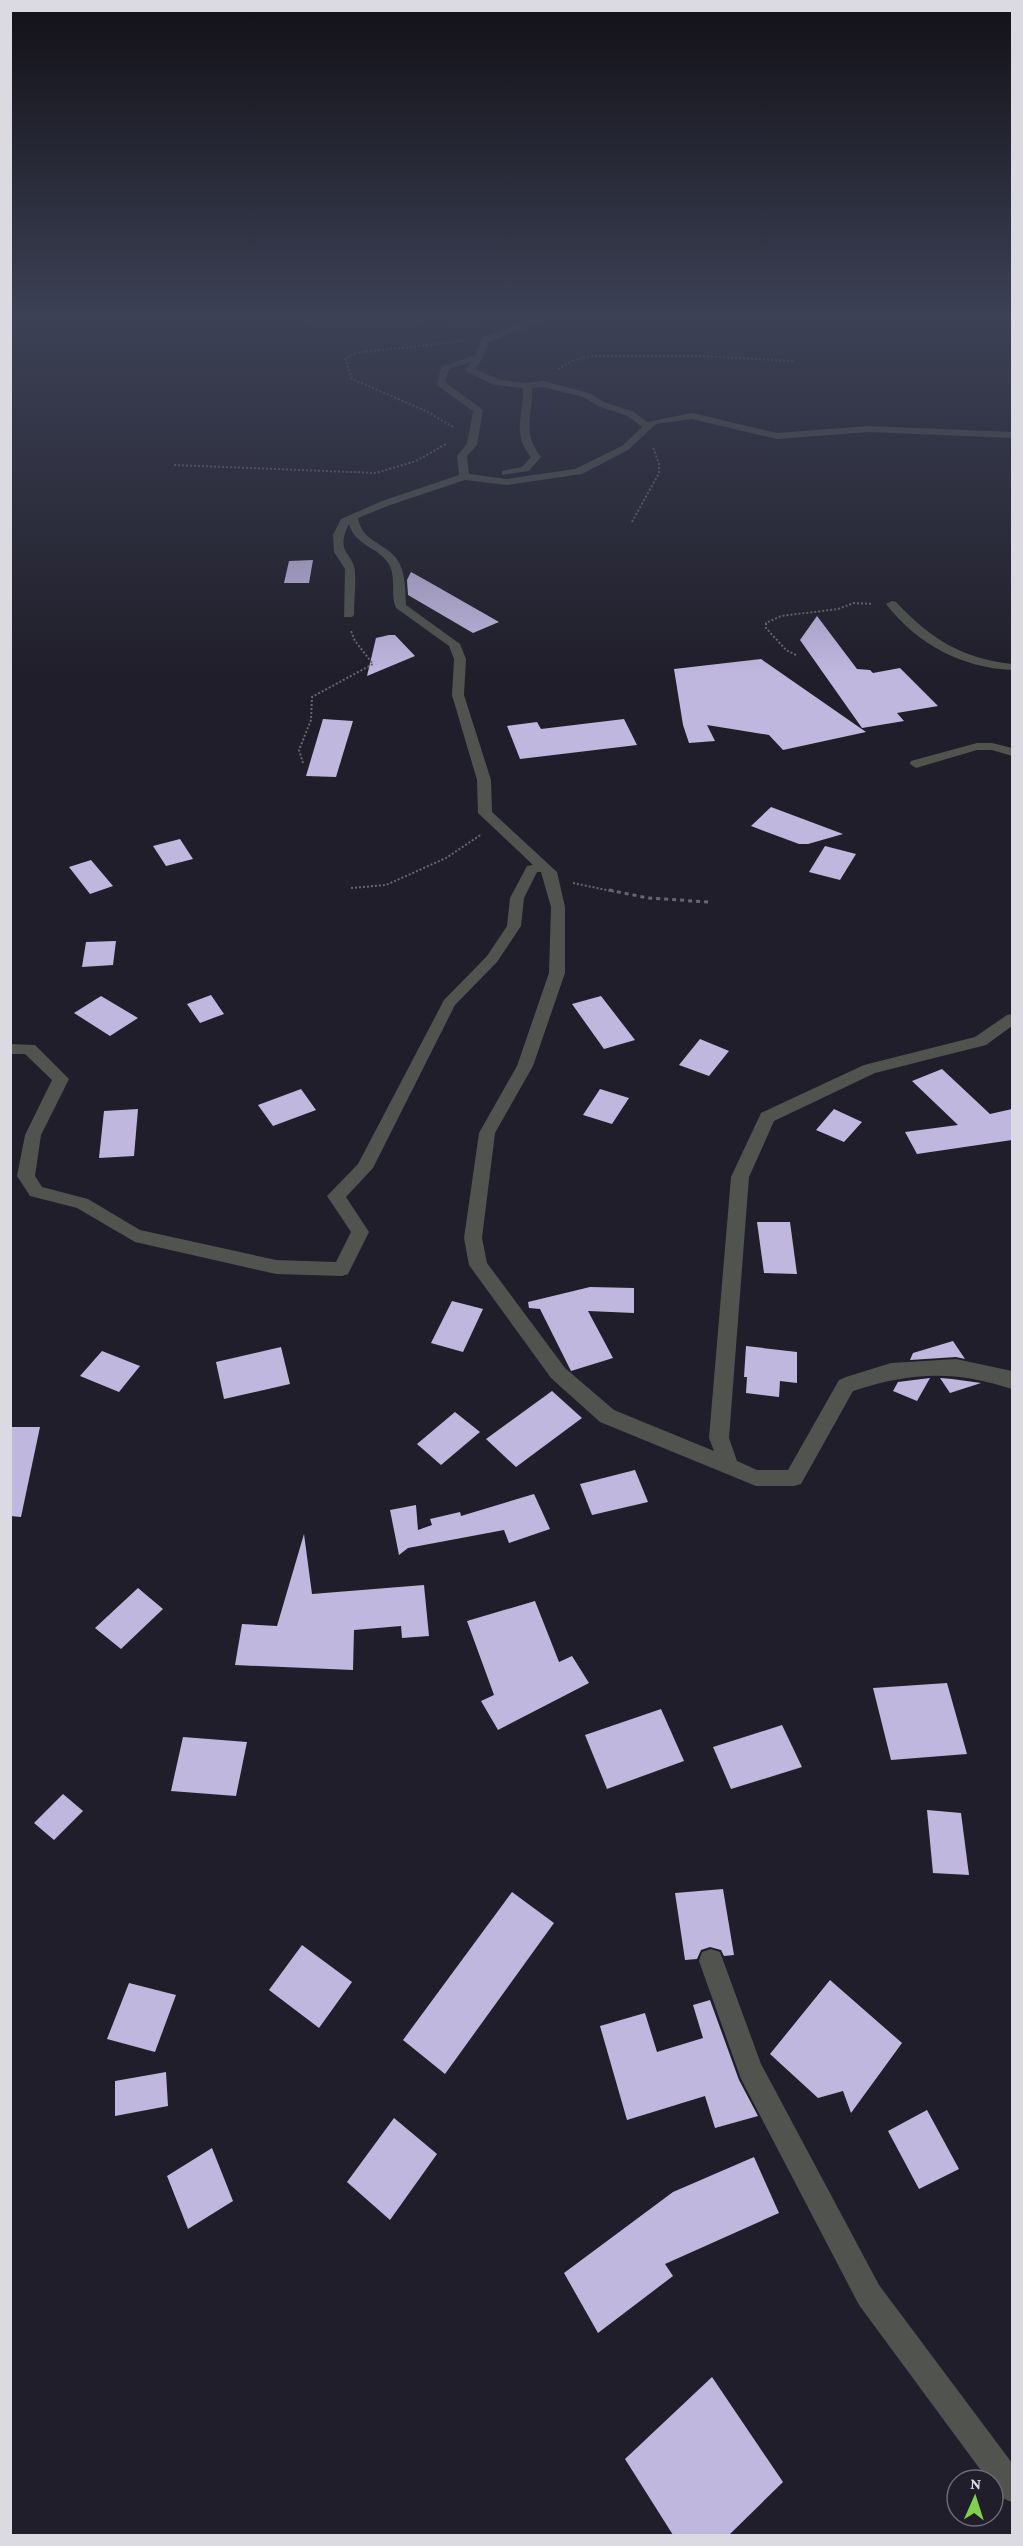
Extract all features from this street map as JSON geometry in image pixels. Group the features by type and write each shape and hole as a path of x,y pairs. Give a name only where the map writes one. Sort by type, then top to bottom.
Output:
{"street":[{"path":"464,477 462,456 472,445 473,437"},
{"path":"348,615 350,569 339,552 338,535 345,521 386,503 464,477 497,475 525,469 536,458 524,442 524,437"},
{"path":"464,477 507,482 578,472 625,448 637,437"},
{"path":"353,517 353,529 362,539 391,559 399,578 400,606 454,644 460,659 458,695 484,780 485,813 550,872 558,907 557,973 525,1066 487,1133 473,1238 478,1265 558,1372 607,1416 756,1478 794,1478 846,1385 891,1371 956,1366 1007,1377 1012,1381"},
{"path":"892,604 906,621 943,650 991,666 1012,667"},
{"path":"916,764 940,759 971,748 987,746 1012,752"},
{"path":"10,1049 29,1049 61,1079 33,1135 26,1176 36,1192 82,1203 135,1235 276,1267 342,1269 360,1232 336,1196 365,1168 449,1003 492,959 514,926 518,898 532,869 544,867"},
{"path":"729,1466 719,1437 740,1177 767,1117 870,1069 980,1041 1012,1019"},
{"path":"711,1961 750,2070 869,2295 1012,2487"}],"path":[{"path":"632,522 659,473 651,437"},
{"path":"174,465 376,473 416,461 450,442"},
{"path":"796,655 786,650 766,628 766,623 781,616 838,609 854,603 892,604"},
{"path":"303,763 299,750 311,720 312,697 373,664 370,656 352,640 348,615"},
{"path":"351,888 386,885 446,858 497,824"},
{"path":"544,867 572,883 648,898 710,902"}],"building":[{"path":"313,560 309,583 284,583 289,561"},
{"path":"411,572 499,622 473,633 408,595 407,580"},
{"path":"817,616 857,669 870,670 873,673 900,668 938,706 897,713 904,721 862,728 800,640"},
{"path":"395,635 415,656 367,676 376,638"},
{"path":"761,659 866,732 783,750 769,735 707,725 715,741 689,743 683,725 674,669"},
{"path":"323,719 353,721 336,777 306,776"},
{"path":"624,719 637,745 520,759 507,726 537,722 541,729"},
{"path":"771,807 843,834 808,844 799,844 751,826"},
{"path":"180,839 193,859 166,866 153,846"},
{"path":"825,846 856,854 840,880 809,872"},
{"path":"91,860 113,886 90,894 69,867"},
{"path":"116,941 113,965 82,967 86,942"},
{"path":"211,995 224,1014 200,1023 187,1004"},
{"path":"101,996 138,1018 110,1036 74,1013"},
{"path":"601,996 635,1040 604,1049 572,1004"},
{"path":"700,1039 729,1051 709,1076 679,1065"},
{"path":"942,1069 990,1114 1012,1109 1012,1140 917,1154 905,1132 958,1125 912,1081"},
{"path":"301,1089 316,1110 273,1126 258,1105"},
{"path":"600,1089 629,1098 612,1124 583,1115"},
{"path":"138,1109 134,1156 99,1158 104,1111"},
{"path":"834,1109 862,1122 844,1142 816,1130"},
{"path":"757,1222 790,1222 797,1274 764,1273"},
{"path":"590,1287 634,1288 634,1313 588,1311 613,1358 571,1371 540,1309 529,1308 528,1302"},
{"path":"452,1301 483,1309 463,1352 431,1343"},
{"path":"953,1341 965,1359 956,1357 910,1360 913,1353"},
{"path":"746,1346 797,1352 797,1383 780,1381 779,1397 746,1393 747,1377 744,1377"},
{"path":"281,1347 290,1384 224,1399 216,1362"},
{"path":"102,1351 140,1366 119,1392 80,1376"},
{"path":"930,1378 917,1401 893,1391 898,1382"},
{"path":"940,1378 952,1379 981,1383 950,1393"},
{"path":"552,1391 582,1418 516,1467 486,1439"},
{"path":"455,1412 480,1432 441,1465 417,1444"},
{"path":"10,1427 40,1427 21,1517 10,1516"},
{"path":"635,1470 648,1502 592,1515 580,1484"},
{"path":"534,1494 550,1529 509,1543 504,1530 408,1548 399,1555 390,1510 416,1505 418,1530 432,1525 430,1519 460,1512 461,1516"},
{"path":"304,1534 312,1594 424,1585 429,1636 402,1638 401,1626 354,1630 353,1670 235,1665 242,1624 277,1626"},
{"path":"138,1588 163,1609 121,1649 95,1628"},
{"path":"535,1601 559,1662 572,1656 589,1683 498,1730 481,1701 494,1695 467,1621"},
{"path":"947,1683 967,1754 891,1760 873,1688"},
{"path":"661,1709 684,1761 607,1789 585,1735"},
{"path":"782,1725 802,1767 731,1789 713,1747"},
{"path":"183,1737 247,1742 236,1796 171,1791"},
{"path":"63,1794 83,1811 54,1840 34,1823"},
{"path":"927,1810 961,1813 969,1875 933,1873"},
{"path":"723,1889 734,1955 724,1956 721,1950 710,1947 701,1950 697,1959 685,1960 675,1893"},
{"path":"512,1892 554,1923 445,2074 403,2040"},
{"path":"302,1945 352,1982 319,2028 269,1990"},
{"path":"830,1980 902,2043 851,2113 843,2091 818,2098 770,2054"},
{"path":"129,1983 176,1995 155,2052 107,2039"},
{"path":"710,2000 739,2080 758,2116 715,2128 705,2096 627,2120 600,2026 645,2013 657,2052 703,2038 693,2005"},
{"path":"166,2072 168,2106 115,2116 115,2081"},
{"path":"927,2110 959,2169 919,2189 888,2131"},
{"path":"394,2118 437,2154 390,2220 347,2182"},
{"path":"212,2148 233,2201 188,2229 167,2176"},
{"path":"754,2157 779,2213 665,2264 673,2276 598,2333 564,2273 673,2192"},
{"path":"712,2377 783,2482 729,2535 673,2535 625,2459"}]}
